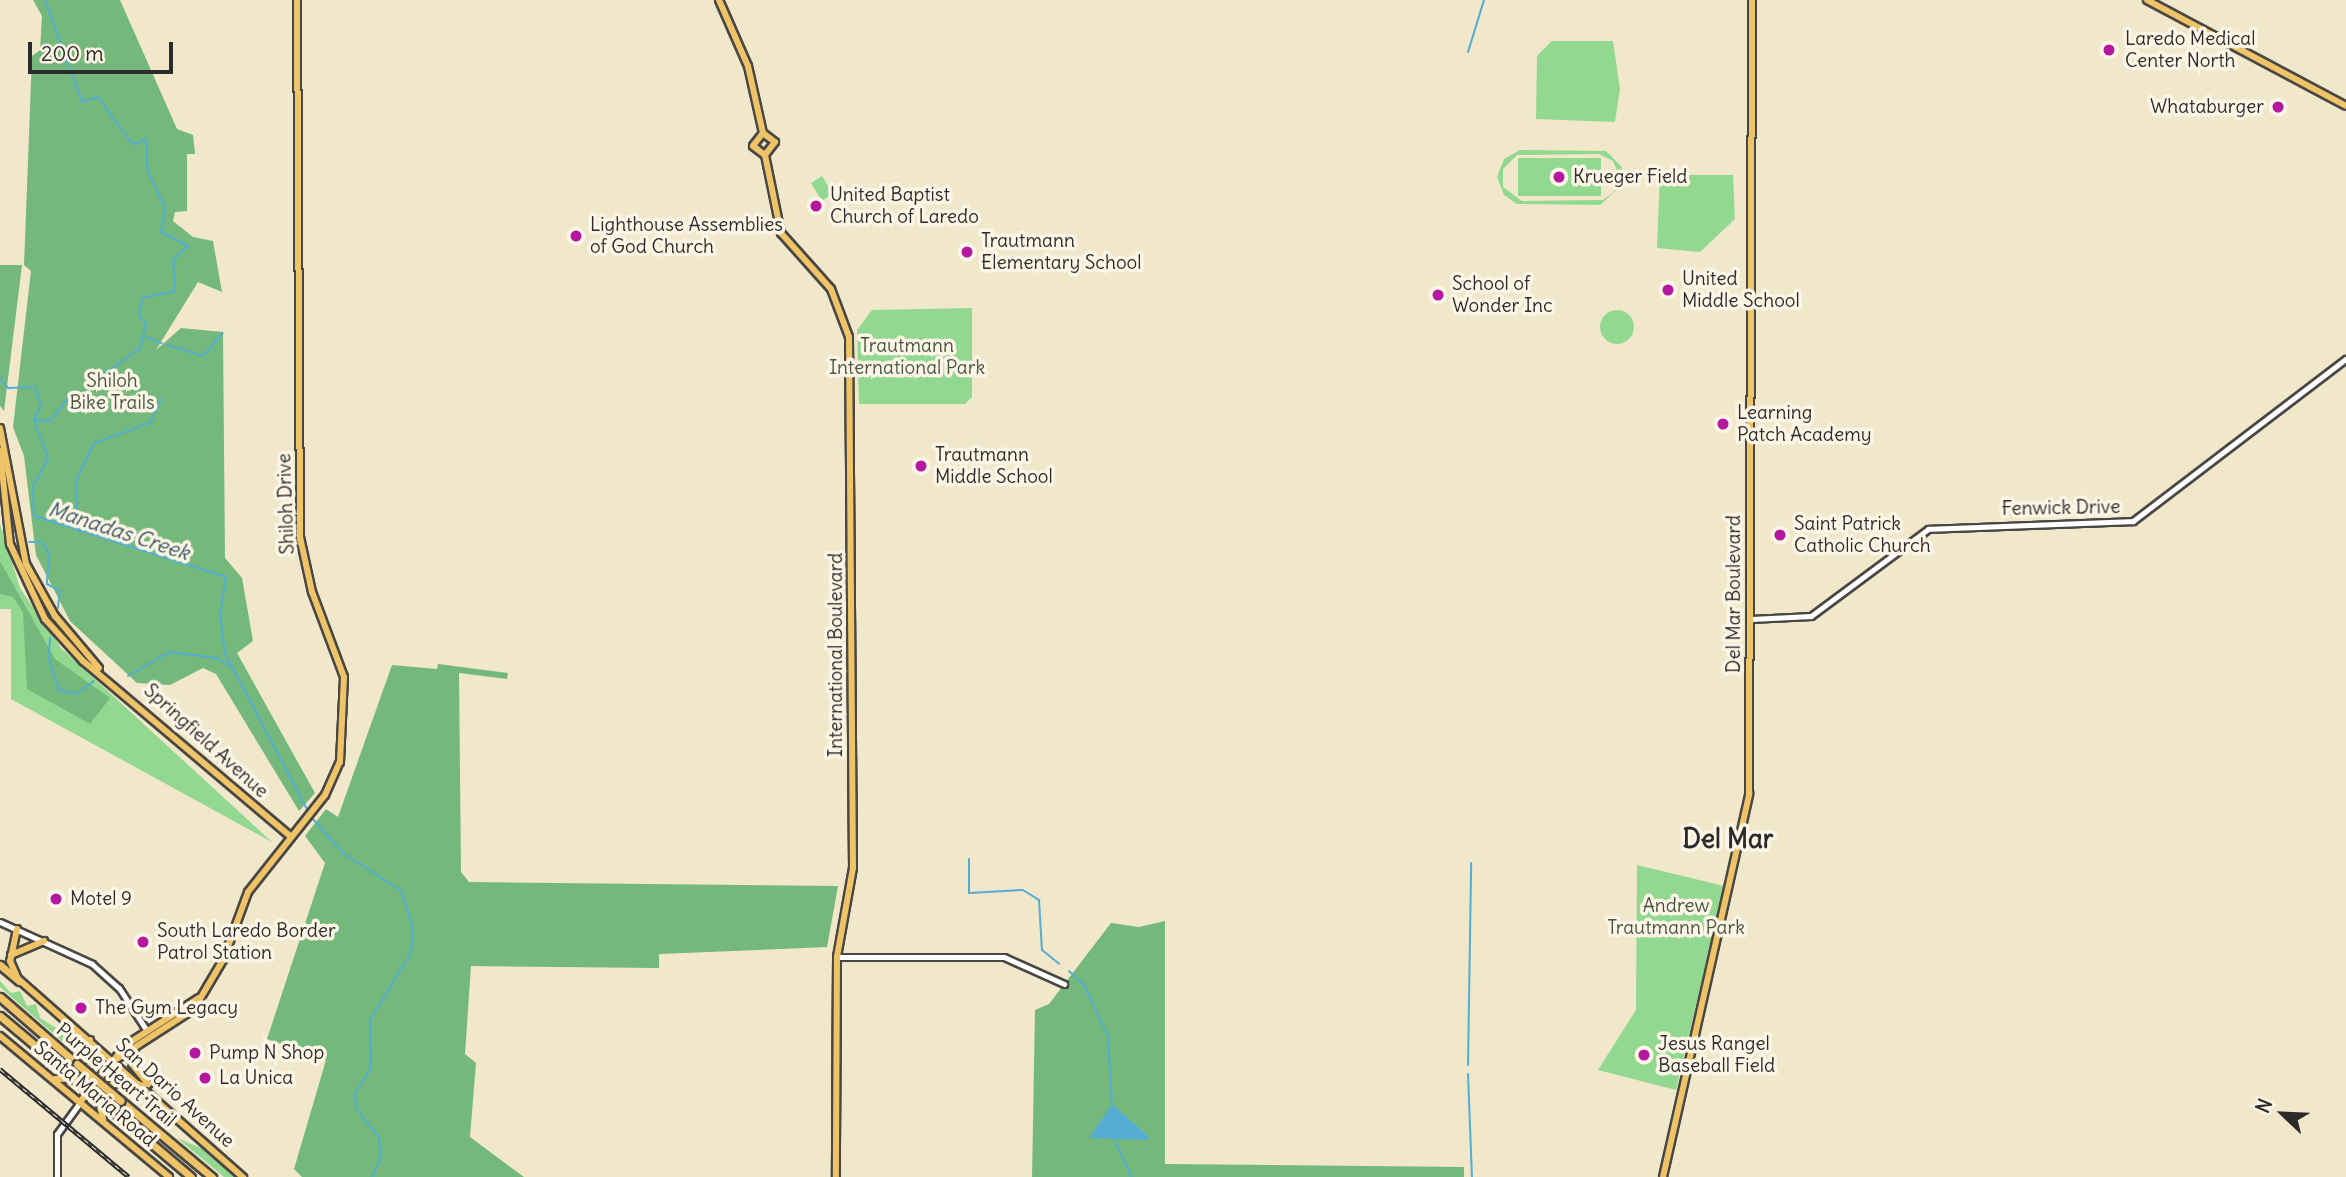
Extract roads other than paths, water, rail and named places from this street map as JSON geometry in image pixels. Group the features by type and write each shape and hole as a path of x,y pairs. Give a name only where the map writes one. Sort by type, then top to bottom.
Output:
{"highway":[{"path":"0,963 19,981"},
{"name":"Purple Heart Trail","path":"0,997 212,1177"},
{"name":"Purple Heart Trail","path":"0,1016 191,1177"}],"main road":[{"name":"Shiloh Drive","path":"115,1060 137,1050 180,1021 199,998 223,960 248,892 316,806 336,776 347,703 300,537 297,0"},
{"name":"International Boulevard","path":"719,0 748,66 763,133 775,142 765,155"},
{"name":"Del Mar Boulevard","path":"1663,1177 1748,809 1752,0"},
{"path":"2147,0 2346,106"},
{"name":"International Boulevard","path":"763,133 753,146 765,155 781,233 831,289 849,337 853,878 837,957 836,1177"},
{"name":"Springfield Avenue","path":"0,428 26,564 55,616 100,670"},
{"name":"Springfield Avenue","path":"0,452 7,529 24,583 57,635 290,836"},
{"path":"17,929 10,957 19,981"},
{"path":"10,957 44,941"},
{"name":"San Dario Avenue","path":"19,981 153,1091 243,1177"},
{"name":"Shiloh Drive","path":"80,1102 115,1060 148,1031 199,998"},
{"name":"Santa Maria Road","path":"0,1035 169,1177"},
{"path":"50,1077 68,1083 80,1078 94,1056 87,1035"},
{"path":"137,1050 132,1064 153,1091"},
{"path":"109,1126 99,1101 112,1085 126,1080 153,1091"}],"street":[{"name":"Fenwick Drive","path":"1751,620 1811,616 1916,536 1940,526 2133,521 2346,359"},
{"name":"San Dario Avenue","path":"0,922 44,941 110,979 148,1031"},
{"path":"837,957 1004,957 1064,984"},
{"path":"57,1177 57,1134 80,1102"}],"water":[{"path":"1112,1104 1148,1136 1149,1140 1089,1138"}],"waterway":[{"name":"Manadas Creek","path":"45,0 82,102 98,97 132,144 147,139 147,169 165,208 161,232 188,246 173,260 175,291 142,298 139,314 146,324 140,348 110,371 89,375 87,398 74,391 50,421 34,420 48,458 33,488 34,516 226,577 220,614 225,653 309,813"},
{"path":"1468,52 1484,0"},
{"path":"167,345 203,356 223,333"},
{"path":"146,337 162,343"},
{"path":"0,378 8,388 35,387 41,405 34,419"},
{"path":"78,531 76,481 94,443 150,423 161,399"},
{"path":"29,542 41,542 49,553 47,584 60,591 58,608"},
{"path":"50,638 49,659 59,690 76,694 94,681"},
{"path":"128,676 169,652 217,658 231,667"},
{"name":"Manadas Creek","path":"312,818 343,853 401,891 413,925 411,953 370,1020 371,1068 355,1094 356,1108 379,1137 381,1159 372,1177"},
{"path":"969,859 969,893 1023,890 1039,900 1042,950 1059,964"},
{"path":"1468,1065 1471,863"},
{"path":"1069,971 1084,985 1108,1036 1112,1103"},
{"path":"1468,1074 1472,1177"},
{"path":"1114,1140 1132,1177"}],"railway":[{"path":"0,1069 129,1177"}],"place":[{"name":"Laredo Medical Center North","path":"2109,50"},
{"name":"Whataburger","path":"2278,107"},
{"name":"Krueger Field","path":"1559,177"},
{"name":"United Baptist Church of Laredo","path":"816,206"},
{"name":"Lighthouse Assemblies of God Church","path":"576,236"},
{"name":"Trautmann Elementary School","path":"967,252"},
{"name":"United Middle School","path":"1668,290"},
{"name":"School of Wonder Inc","path":"1438,295"},
{"name":"Learning Patch Academy","path":"1723,424"},
{"name":"Trautmann Middle School","path":"921,466"},
{"name":"Saint Patrick Catholic Church","path":"1780,535"},
{"name":"Motel 9","path":"56,899"},
{"name":"South Laredo Border Patrol Station","path":"143,942"},
{"name":"The Gym Legacy","path":"81,1008"},
{"name":"Pump N Shop","path":"195,1053"},
{"name":"Jesus Rangel Baseball Field","path":"1644,1055"},
{"name":"La Unica","path":"205,1078"}],"district":[{"name":"Del Mar","path":"1728,839"}],"park label":[{"name":"Trautmann International Park","path":"907,357"},
{"name":"Shiloh Bike Trails","path":"112,392"},
{"name":"Andrew Trautmann Park","path":"1676,917"}]}
